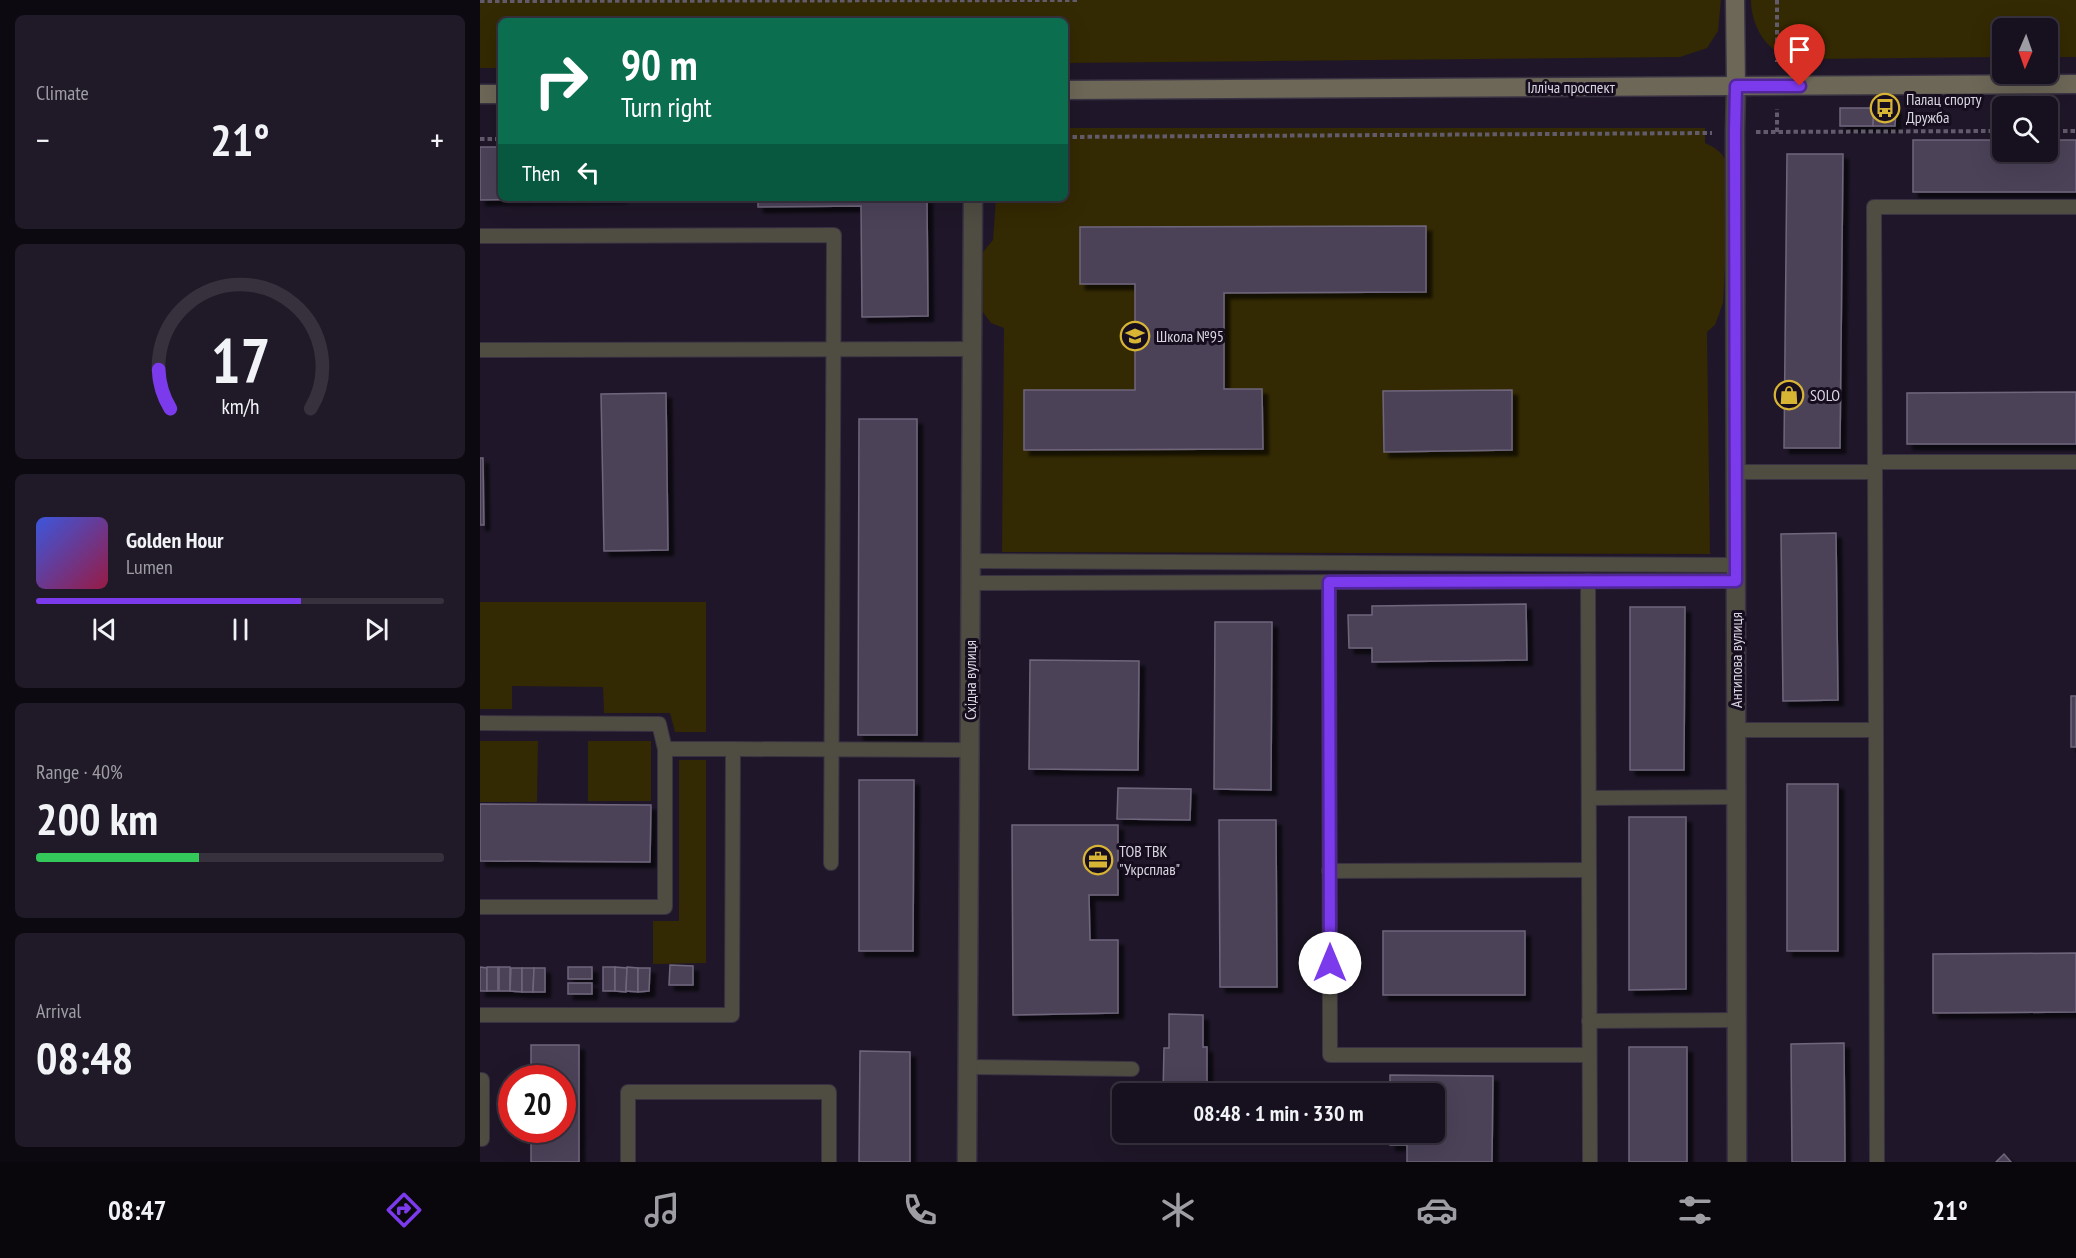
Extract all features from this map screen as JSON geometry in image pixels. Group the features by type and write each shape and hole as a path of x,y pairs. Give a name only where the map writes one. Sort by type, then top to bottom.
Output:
{"main road":[{"path":"1735,0 1736,86"},
{"name":"Ілліча проспект","path":"1068,90 2076,84"},
{"path":"480,94 498,94"}],"street":[{"name":"Антипова вулиця","path":"1736,86 1737,1162"},
{"name":"Східна вулиця","path":"967,1162 973,201"}],"lane":[{"path":"1877,1162 1874,207 2076,207"},
{"path":"480,236 834,235 831,863"},
{"path":"480,350 971,349"},
{"path":"1736,472 2076,462"},
{"path":"971,561 1736,573"},
{"path":"971,583 1588,581 1736,573"},
{"path":"1588,581 1590,1162"},
{"path":"1329,582 1330,1056 1589,1055"},
{"path":"480,723 659,724 665,748 665,907 480,907"},
{"path":"1736,730 1876,729"},
{"path":"665,748 970,750"},
{"path":"480,1015 732,1015 733,749"},
{"path":"1589,798 1736,797"},
{"path":"1329,871 1589,870"},
{"path":"1589,1021 1736,1020"},
{"path":"968,1067 1132,1069"},
{"path":"480,1080 482,1080 482,1139"},
{"path":"628,1162 628,1092 829,1092 829,1162"}],"path":[{"path":"480,1 1080,0"},
{"path":"2058,131 2076,130"},
{"path":"1068,137 1992,131"},
{"path":"480,139 498,139"}],"shaded area":[{"path":"480,0 1721,0 1718,31 1707,48 1680,57 1068,63 1068,18 498,18 498,68 480,68"},
{"path":"1751,0 2076,0 2076,57 2058,57 2058,18 1992,18 1992,57 1810,59 1790,57 1781,54 1767,43 1757,27"},
{"path":"1068,128 1705,128 1705,143 1724,157 1730,180 1723,303 1715,325 1707,332 1710,554 1002,552 1004,328 991,323 982,311 978,279 983,252 993,240 996,201 1068,201"},
{"path":"480,602 706,602 706,732 675,732 670,713 604,713 603,687 512,686 512,709 480,709"},
{"path":"480,741 538,741 537,802 480,802"},
{"path":"588,741 651,741 651,801 588,801"},
{"path":"679,760 706,760 706,963 653,964 653,921 679,921"}],"building":[{"path":"1840,108 1874,108 1873,126 1840,126"},
{"path":"1874,108 1896,108 1895,126 1873,126"},
{"path":"1913,140 1992,140 1992,162 2058,162 2058,140 2076,140 2076,192 1913,192"},
{"path":"480,147 498,147 498,200 480,200"},
{"path":"1787,154 1843,154 1840,448 1784,448"},
{"path":"758,201 927,201 928,316 862,317 861,206 758,207"},
{"path":"1426,226 1426,292 1224,293 1224,389 1262,389 1263,449 1024,450 1024,390 1135,390 1135,284 1080,284 1080,227"},
{"path":"1512,390 1512,450 1384,452 1383,391"},
{"path":"2076,392 2076,444 1907,444 1907,393"},
{"path":"666,393 668,550 604,551 601,394"},
{"path":"859,419 917,419 917,735 858,735"},
{"path":"480,458 483,458 484,525 480,525"},
{"path":"1836,533 1838,700 1783,701 1781,534"},
{"path":"1526,604 1527,660 1372,662 1372,648 1349,648 1348,615 1372,615 1372,606"},
{"path":"1630,607 1685,607 1684,770 1630,770"},
{"path":"1215,622 1272,622 1271,790 1214,789"},
{"path":"1030,660 1139,661 1138,770 1029,769"},
{"path":"2071,696 2076,696 2076,747 2071,747"},
{"path":"859,780 914,780 913,951 859,951"},
{"path":"1787,784 1838,784 1838,951 1787,951"},
{"path":"1118,788 1191,789 1190,820 1117,819"},
{"path":"480,804 651,805 650,862 480,861"},
{"path":"1629,817 1686,817 1686,989 1629,990"},
{"path":"1219,820 1276,820 1277,987 1220,987"},
{"path":"1012,825 1118,825 1118,895 1089,895 1090,940 1118,940 1118,1013 1013,1015"},
{"path":"1383,931 1525,931 1525,995 1383,995"},
{"path":"2076,953 2076,1012 1933,1013 1933,954"},
{"path":"670,965 693,966 693,985 669,985"},
{"path":"480,967 487,968 487,991 480,991"},
{"path":"487,967 498,967 498,991 487,991"},
{"path":"499,967 510,967 510,991 499,991"},
{"path":"568,967 592,967 592,979 568,979"},
{"path":"603,967 615,967 615,991 603,991"},
{"path":"615,967 627,968 626,992 615,991"},
{"path":"627,967 638,968 638,992 626,991"},
{"path":"511,968 522,968 522,992 510,991"},
{"path":"522,968 534,968 533,992 522,992"},
{"path":"534,968 545,968 545,992 533,992"},
{"path":"638,968 650,968 649,991 638,992"},
{"path":"568,983 592,983 592,994 568,994"},
{"path":"1169,1014 1203,1015 1203,1047 1207,1047 1207,1083 1163,1083 1164,1048 1169,1048"},
{"path":"1844,1043 1845,1162 1792,1162 1791,1044"},
{"path":"531,1045 579,1045 579,1162 531,1162 531,1143 576,1143 576,1065 531,1065"},
{"path":"1629,1047 1687,1047 1687,1162 1629,1162"},
{"path":"860,1051 910,1052 910,1162 859,1162"},
{"path":"1390,1075 1493,1076 1492,1162 1407,1162 1407,1145 1390,1145 1390,1143 1445,1143 1445,1083 1390,1083"},
{"path":"2004,1154 2011,1162 1996,1162"}],"place":[{"name":"Палац спорту Дружба","path":"1885,108"},
{"name":"Школа №95","path":"1135,336"},
{"name":"SOLO","path":"1789,395"},
{"name":"ТОВ ТВК \"Укрсплав\"","path":"1098,860"}],"route":[{"path":"1330,963 1329,582 1736,581 1736,86 1800,86"}]}
